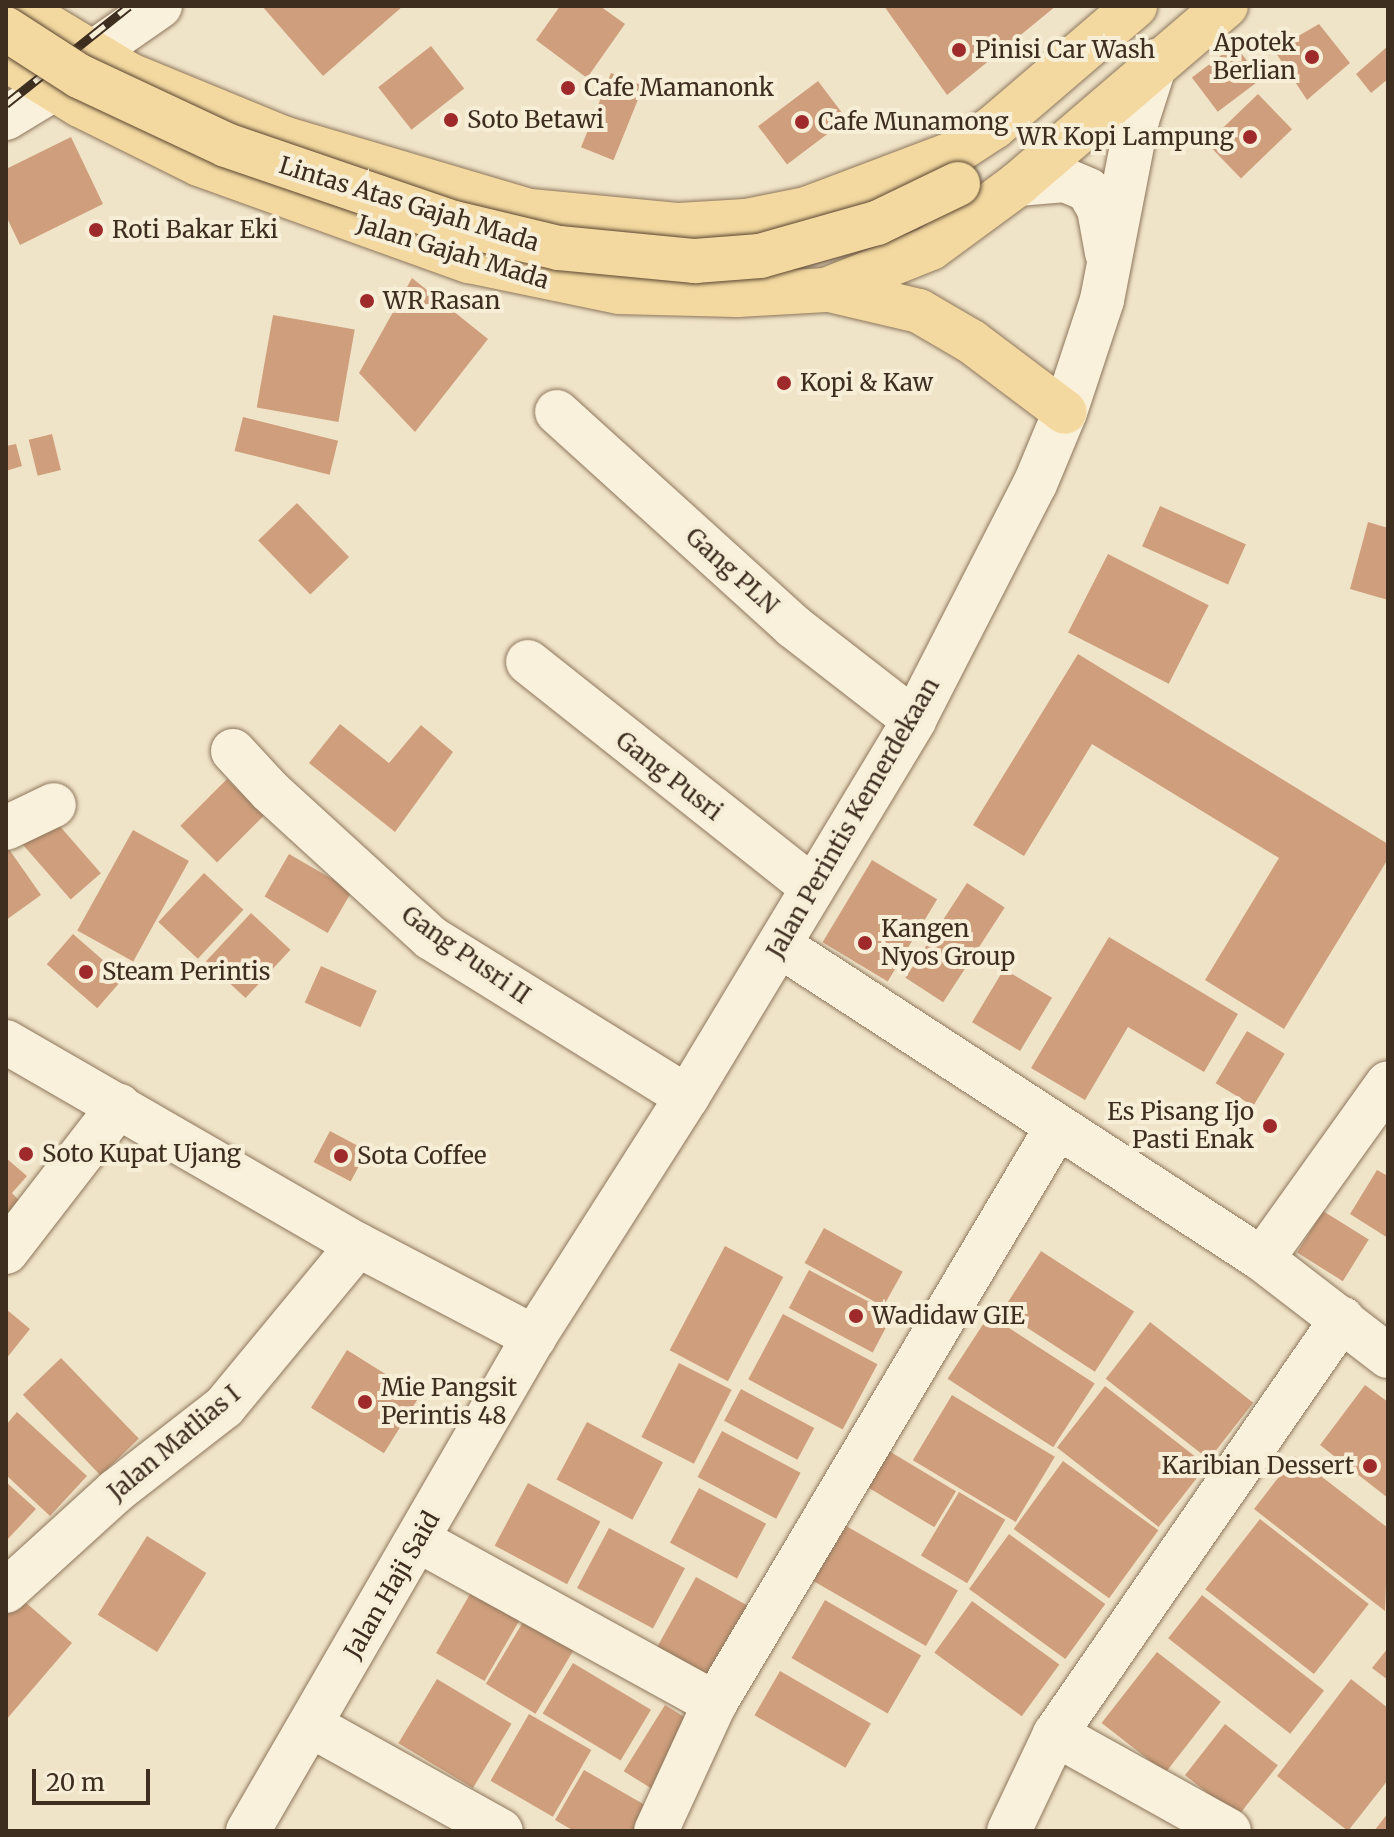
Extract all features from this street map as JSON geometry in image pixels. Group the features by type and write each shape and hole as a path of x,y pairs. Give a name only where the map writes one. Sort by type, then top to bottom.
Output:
{"main road":[{"path":"15,6 91,54 174,96 283,138 530,211 645,225 760,219 879,186 954,153 994,127 1134,6"},
{"name":"Jalan Gajah Mada","path":"6,59 52,90 116,125 265,190 508,272 619,292 765,294 826,290 931,248 1018,184 1156,61 1226,6"},
{"name":"Lintas Atas Gajah Mada","path":"6,29 79,76 226,145 426,214 559,248 695,261 760,256 865,227 965,182 1018,184"},
{"path":"965,182 994,127"},
{"path":"760,219 765,294"},
{"path":"826,290 919,311 972,342 1065,412"}],"street":[{"path":"91,54 160,6"},
{"name":"Jalan Perintis Kemerdekaan","path":"534,1337 687,1097 914,720 1035,484 1065,412 1110,268 1131,146 1156,61"},
{"path":"6,118 52,90"},
{"name":"Jalan Perintis Kemerdekaan","path":"1018,184 1065,180 1088,190 1099,209 1110,268"},
{"name":"Gang PLN","path":"557,412 793,626 914,720"},
{"name":"Gang Pusri","path":"528,662 812,887"},
{"name":"Gang Pusri II","path":"233,751 270,791 431,938 687,1097"},
{"path":"6,828 54,805"},
{"path":"779,945 1056,1129 1262,1259 1388,1356"},
{"path":"6,1042 358,1245 534,1337"},
{"path":"1262,1259 1388,1083"},
{"path":"6,1252 119,1106"},
{"path":"656,1831 715,1703 1056,1129"},
{"name":"Jalan Matlias I","path":"6,1591 116,1491 224,1407 358,1245"},
{"path":"1009,1831 1055,1734 1342,1319"},
{"name":"Jalan Haji Said","path":"248,1831 312,1726 534,1337"},
{"path":"418,1540 715,1703"},
{"path":"312,1726 501,1831"},
{"path":"1055,1734 1229,1831"}],"building":[{"path":"262,6 403,6 323,76"},
{"path":"560,6 600,6 625,24 587,78 536,40"},
{"name":"Pinisi Car Wash","path":"884,6 1056,6 947,95"},
{"name":"Apotek Berlian","path":"1319,24 1350,63 1307,100 1274,50"},
{"path":"1235,45 1261,79 1218,112 1192,77"},
{"path":"431,46 464,89 411,130 378,87"},
{"path":"1388,46 1388,79 1371,93 1356,74"},
{"path":"611,73 643,86 613,160 581,147"},
{"name":"Cafe Munamong","path":"818,81 847,119 787,164 758,126"},
{"name":"WR Kopi Lampung","path":"1258,94 1292,129 1241,179 1207,143"},
{"path":"71,137 103,204 20,245 6,216 6,169"},
{"path":"412,278 488,339 415,432 359,373"},
{"path":"273,315 355,329 338,422 257,408"},
{"path":"243,417 338,441 330,475 235,451"},
{"path":"52,434 61,470 38,476 29,440"},
{"path":"16,444 22,466 6,471 6,446"},
{"path":"297,503 349,557 310,594 258,541"},
{"path":"1160,506 1246,544 1228,584 1142,546"},
{"path":"1368,522 1388,528 1388,600 1350,589"},
{"path":"1108,554 1209,605 1169,684 1068,632"},
{"path":"1078,654 1388,844 1388,859 1284,1029 1205,980 1279,858 1092,744 1024,856 973,825"},
{"path":"340,724 389,763 421,725 453,752 395,832 309,763"},
{"path":"227,779 264,816 217,862 180,826"},
{"path":"51,816 101,873 71,900 21,842"},
{"path":"133,830 189,861 133,962 77,931"},
{"path":"6,845 41,895 6,920"},
{"path":"289,854 352,890 328,933 264,896"},
{"path":"872,860 937,899 888,981 823,942"},
{"path":"204,873 243,910 198,959 158,922"},
{"path":"967,883 1005,908 943,1002 905,978"},
{"path":"251,913 290,950 245,998 206,961"},
{"name":"Steam Perintis","path":"73,934 124,978 97,1008 47,964"},
{"path":"1109,937 1238,1014 1204,1072 1128,1027 1085,1100 1031,1068"},
{"path":"321,966 377,991 360,1027 305,1003"},
{"path":"1004,969 1052,998 1020,1051 972,1022"},
{"path":"1247,1031 1285,1054 1253,1106 1216,1083"},
{"name":"Sota Coffee","path":"330,1131 367,1151 351,1182 314,1162"},
{"path":"6,1158 27,1176 12,1193 27,1209 6,1228"},
{"path":"1377,1170 1388,1176 1388,1238 1350,1214"},
{"path":"1323,1211 1369,1240 1343,1281 1297,1253"},
{"path":"824,1228 903,1272 883,1307 805,1263"},
{"path":"725,1246 783,1277 728,1381 670,1350"},
{"path":"1041,1251 1134,1311 1095,1372 1002,1311"},
{"path":"809,1270 893,1315 873,1353 789,1308"},
{"path":"6,1309 30,1329 6,1359"},
{"path":"783,1314 877,1364 843,1430 748,1379"},
{"path":"989,1315 1095,1384 1053,1447 948,1379"},
{"path":"1150,1322 1253,1403 1209,1459 1106,1379"},
{"name":"Mie Pangsit Perintis 48","path":"347,1350 420,1396 384,1453 311,1408"},
{"path":"61,1358 139,1439 101,1475 23,1395"},
{"path":"679,1363 732,1390 694,1464 641,1437"},
{"path":"1365,1385 1388,1402 1388,1498 1320,1445"},
{"path":"1105,1386 1207,1465 1159,1527 1057,1447"},
{"path":"741,1389 814,1428 797,1460 724,1421"},
{"path":"952,1395 1055,1457 1016,1522 913,1460"},
{"path":"17,1412 87,1476 50,1516 6,1475 6,1425"},
{"path":"587,1422 663,1462 632,1520 556,1479"},
{"path":"722,1431 801,1473 776,1519 698,1477"},
{"path":"884,1448 956,1491 934,1527 862,1484"},
{"path":"1295,1456 1388,1528 1385,1611 1254,1509"},
{"path":"1063,1461 1158,1530 1109,1598 1014,1529"},
{"path":"6,1482 36,1509 6,1541"},
{"path":"528,1483 600,1521 567,1584 495,1546"},
{"path":"699,1488 766,1524 737,1578 670,1543"},
{"path":"959,1492 1005,1520 967,1583 921,1555"},
{"path":"1260,1519 1369,1604 1314,1674 1205,1589"},
{"path":"841,1523 958,1590 926,1646 809,1578"},
{"path":"609,1528 685,1568 653,1628 577,1588"},
{"path":"1009,1534 1105,1604 1065,1659 969,1589"},
{"path":"147,1536 206,1573 157,1652 98,1615"},
{"path":"696,1577 750,1607 710,1680 656,1650"},
{"path":"477,1582 525,1610 484,1681 436,1653"},
{"path":"16,1594 72,1643 6,1720 6,1606"},
{"path":"1202,1595 1324,1690 1290,1734 1168,1638"},
{"path":"825,1600 921,1656 888,1714 792,1658"},
{"path":"972,1601 1059,1664 1022,1716 934,1653"},
{"path":"526,1617 576,1647 536,1714 486,1684"},
{"path":"1388,1648 1388,1680 1372,1668"},
{"path":"1157,1652 1221,1702 1165,1773 1102,1723"},
{"path":"573,1663 651,1710 621,1760 543,1714"},
{"path":"780,1671 871,1724 845,1768 754,1715"},
{"path":"437,1679 512,1724 473,1788 398,1743"},
{"path":"1351,1679 1388,1708 1388,1780 1348,1831 1277,1776"},
{"path":"665,1705 696,1724 654,1790 624,1771"},
{"path":"529,1714 591,1750 553,1817 491,1781"},
{"path":"1225,1724 1278,1765 1238,1816 1185,1775"},
{"path":"584,1770 652,1809 639,1831 574,1831 555,1820"},
{"path":"1388,1813 1388,1831 1374,1831"}],"railway":[{"path":"6,104 129,6"}],"place":[{"name":"Pinisi Car Wash","path":"959,50"},
{"name":"Apotek Berlian","path":"1312,57"},
{"name":"Cafe Mamanonk","path":"568,88"},
{"name":"Soto Betawi","path":"451,120"},
{"name":"Cafe Munamong","path":"802,122"},
{"name":"WR Kopi Lampung","path":"1250,137"},
{"name":"Roti Bakar Eki","path":"96,230"},
{"name":"WR Rasan","path":"367,301"},
{"name":"Kopi & Kaw","path":"784,383"},
{"name":"Kangen Nyos Group","path":"865,943"},
{"name":"Steam Perintis","path":"86,972"},
{"name":"Es Pisang Ijo Pasti Enak","path":"1270,1126"},
{"name":"Soto Kupat Ujang","path":"26,1154"},
{"name":"Sota Coffee","path":"341,1156"},
{"name":"Wadidaw GIE","path":"856,1316"},
{"name":"Mie Pangsit Perintis 48","path":"365,1402"},
{"name":"Karibian Dessert","path":"1370,1466"}]}
